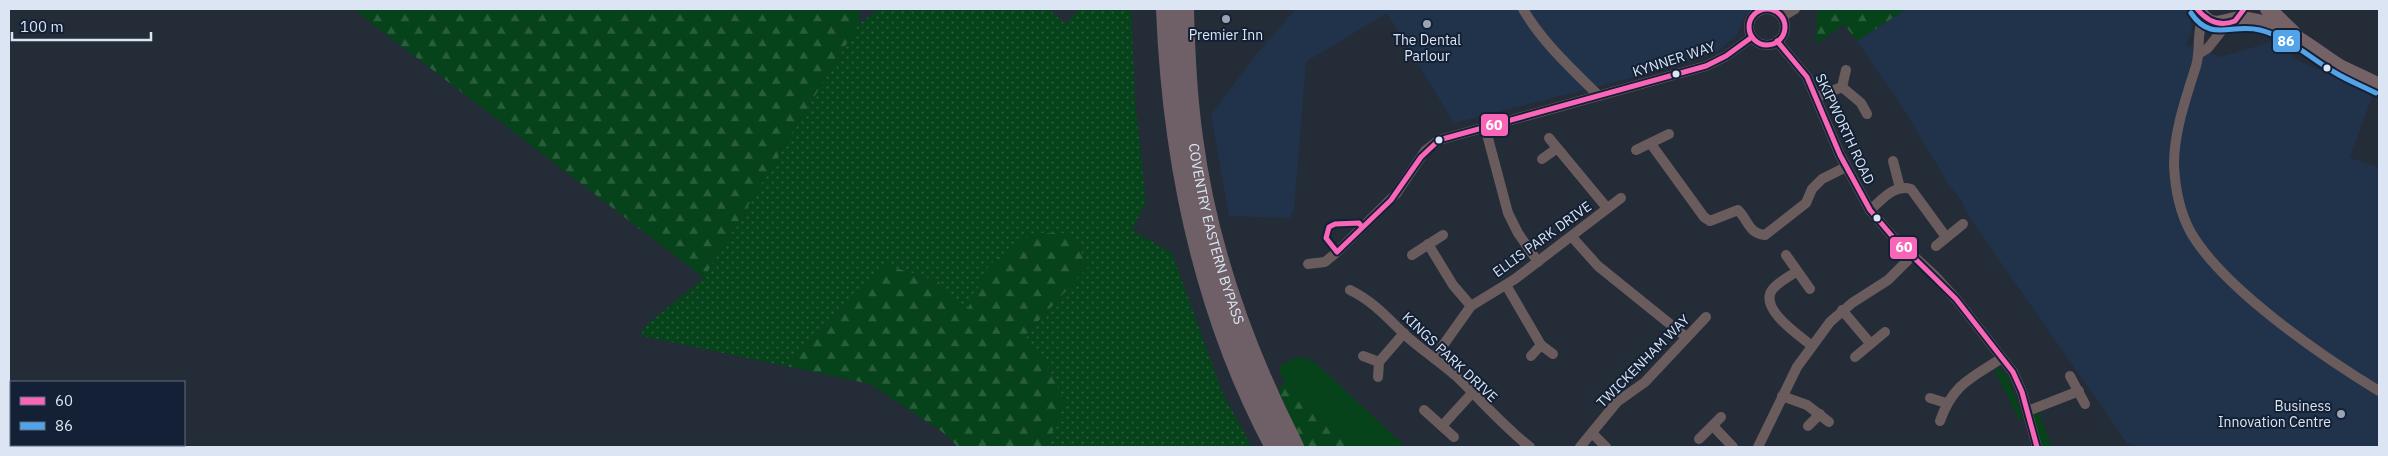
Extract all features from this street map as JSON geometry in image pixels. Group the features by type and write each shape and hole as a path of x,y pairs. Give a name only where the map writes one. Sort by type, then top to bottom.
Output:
{"highway":[{"path":"1154,9 1156,57 1168,144 1183,227 1199,284 1228,367 1264,447"},
{"name":"COVENTRY EASTERN BYPASS","path":"1166,9 1168,55 1178,144 1193,225 1206,274 1236,364 1275,447"},
{"name":"COVENTRY EASTERN BYPASS","path":"1184,9 1193,138 1216,244 1238,317 1258,369 1296,447"},
{"path":"1191,9 1198,107 1213,194 1245,312 1296,447"}],"main road":[{"path":"2268,9 2300,40"},
{"path":"2200,14 2214,24 2236,17 2266,24 2300,40 2339,66 2379,86"}],"street":[{"path":"1523,9 1530,22 1568,66 1599,96"},
{"path":"1769,9 1782,17 1784,28 1777,41 1764,44 1752,37 1749,26 1756,13 1769,9"},
{"path":"1782,17 1795,9"},
{"path":"2200,14 2200,53 2184,103 2175,149 2176,180 2184,216 2190,229 2207,254 2242,290 2314,348 2379,391"},
{"path":"2200,53 2208,48 2236,17"},
{"name":"KYNNER WAY","path":"1308,264 1325,262 1396,194 1425,151 1445,137 1706,66 1726,56 1752,37"},
{"name":"SKIPWORTH ROAD","path":"1777,41 1807,77 1846,168 1870,210 1892,236 1956,299 2013,372 2028,410 2037,447"},
{"path":"1842,87 1846,70"},
{"path":"1817,97 1842,87"},
{"path":"1842,87 1861,103 1867,114"},
{"path":"1485,127 1508,213 1518,233 1538,262"},
{"path":"1636,150 1669,134"},
{"name":"ELLIS PARK DRIVE","path":"1549,138 1556,149 1607,208"},
{"path":"1651,144 1704,217 1710,221 1738,210 1751,231 1757,234 1766,235 1791,217 1806,203 1812,189 1822,179 1846,168"},
{"path":"1542,159 1556,149"},
{"path":"1893,161 1900,188"},
{"path":"1870,210 1900,188 1910,189 1916,194 1946,237"},
{"name":"ELLIS PARK DRIVE","path":"1434,358 1471,306 1506,285 1538,262 1621,198"},
{"path":"1936,246 1963,224"},
{"path":"1412,255 1444,234"},
{"path":"1572,237 1598,266 1660,314 1686,338"},
{"path":"1428,244 1453,285 1471,306"},
{"path":"1786,255 1810,289"},
{"path":"1758,447 1797,367 1812,346 1842,310 1888,280 1913,255"},
{"path":"1797,271 1775,286 1770,293 1769,302 1778,317 1812,346"},
{"path":"1506,285 1541,345 1553,354"},
{"name":"KINGS PARK DRIVE","path":"1350,290 1364,297 1434,358 1506,428 1530,447"},
{"path":"1842,310 1870,342"},
{"name":"TWICKENHAM WAY","path":"1580,447 1617,402 1645,382 1706,317"},
{"path":"1855,357 1870,342 1885,332"},
{"path":"1378,377 1379,362 1404,333"},
{"path":"1531,356 1541,345"},
{"path":"1363,356 1379,362"},
{"path":"1940,422 1946,404 1957,387 2002,358"},
{"path":"2070,376 2085,404"},
{"path":"2028,410 2079,391"},
{"path":"1442,426 1472,393"},
{"path":"1782,396 1807,405 1828,422"},
{"path":"1930,398 1946,404"},
{"path":"1424,410 1454,437"},
{"path":"1808,426 1820,414"},
{"path":"1699,439 1721,417"},
{"path":"1712,426 1733,447"},
{"path":"1592,434 1606,447"}],"shaded area":[{"path":"1296,9 1754,9 1745,15 1737,35 1718,51 1674,67 1454,123 1387,13 1306,62 1294,209 1290,218 1229,216 1211,115 1259,51"},
{"path":"1906,9 2186,9 2192,30 2186,45 2221,57 2274,41 2295,59 2373,94 2350,158 2379,167 2379,447 2142,447 2127,443 1969,217 1962,202 1949,185 1903,108 1857,41"}],"green space":[{"path":"353,9 860,9 859,24 704,278"},
{"path":"879,9 1049,9 1065,24 1080,9 1131,9 1135,100 1146,202 1132,230 1172,253 1223,394 1252,447 1046,447 1065,403 1046,362 1025,336 1089,266 1071,233 1032,233 989,265 966,312 938,281 887,265 786,366 641,336 645,326 704,278 859,24"},
{"path":"1820,9 1906,9 1857,41 1844,24 1816,44 1817,12"},
{"path":"1032,233 1071,233 1089,266 1025,336 1046,362 1065,403 1046,447 958,447 941,431 870,384 786,366 887,265 938,281 966,311 989,265"},
{"path":"1297,357 1309,359 1319,366 1406,447 1347,447 1315,408 1285,383 1280,373 1280,366"},
{"path":"1994,369 2000,369 2008,377 2023,418 2019,420"},
{"path":"1285,383 1315,408 1347,447 1304,447 1278,390"},
{"path":"2039,412 2052,447 2043,447 2034,421 2035,415"}],"transit line":[{"name":"60","path":"1767,9 1779,15 1785,27 1779,39 1767,45 1755,39 1749,27 1755,15 1767,9"},
{"name":"60","path":"2197,9 2209,20 2219,23 2235,21 2244,9"},
{"name":"86","path":"2191,13 2199,22 2214,30 2250,28 2270,33 2339,75 2376,93"},
{"name":"60","path":"1362,227 1359,223 1335,224 1329,227 1326,238 1337,252 1391,200 1421,157 1439,140 1706,66 1726,56 1752,37"},
{"name":"60","path":"1777,41 1807,77 1840,155 1870,210 1892,236 1956,299 2013,372 2022,392 2037,447"}],"place":[{"name":"Premier Inn","path":"1226,19"},
{"name":"The Dental Parlour","path":"1427,24"},
{"name":"Business Innovation Centre","path":"2341,414"}]}
